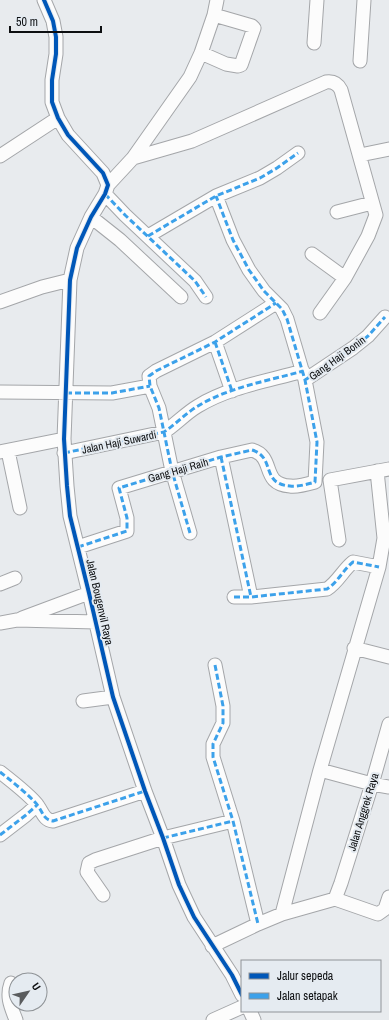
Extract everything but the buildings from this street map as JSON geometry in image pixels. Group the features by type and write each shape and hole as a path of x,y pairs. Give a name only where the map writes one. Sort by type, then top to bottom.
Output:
{"street":[{"path":"44,0 53,21 56,36 56,54 52,80 52,102 58,118 68,136 103,173 106,190 148,236 195,280 206,297"},
{"name":"Jalan Bougenvil Raya","path":"217,0 214,15 201,53 181,92 133,158 106,190 91,217 77,248 70,280 64,453 70,516 113,697 179,885 194,917 232,975 241,993"},
{"path":"314,43 317,0"},
{"path":"360,61 364,0"},
{"path":"201,53 226,64 238,66 240,65 254,28 252,26 214,15"},
{"path":"133,158 192,141 329,81 339,86 376,215 368,236 345,278 320,313"},
{"path":"0,156 58,118"},
{"path":"360,155 389,148"},
{"path":"148,236 216,196 260,178 277,168 298,152"},
{"path":"216,196 233,240 249,270 264,291 282,309 288,319 304,376"},
{"path":"337,212 372,203"},
{"path":"91,217 120,240 180,297"},
{"path":"312,254 345,278"},
{"path":"0,302 42,287 70,280"},
{"path":"190,533 172,471 159,408 150,386 149,376 215,342 276,303"},
{"name":"Gang Haji Bonin","path":"304,376 353,348 388,318"},
{"path":"215,342 232,390"},
{"name":"Jalan Haji Suwardi","path":"64,453 164,432 199,405 232,390 304,376"},
{"name":"Gang Haji Raih","path":"78,547 127,531 127,518 119,488 221,457 252,450 265,458 271,477 277,483 291,486 315,482 317,442 304,376"},
{"path":"0,392 112,393 150,386"},
{"path":"20,508 4,451 64,439"},
{"path":"221,457 251,597"},
{"path":"282,914 354,648 379,567 384,538 383,470 330,480 339,540"},
{"path":"234,597 251,597 327,589 334,585 336,580 347,567 354,562 379,567"},
{"path":"0,584 15,578"},
{"path":"0,623 17,620 89,593"},
{"path":"17,620 96,622"},
{"path":"354,648 389,657"},
{"path":"214,665 223,706 223,723 213,744 213,757 233,820 258,924"},
{"path":"83,701 113,697"},
{"name":"Jalan Anggrek Raya","path":"335,899 372,784 389,724"},
{"path":"320,770 389,787"},
{"path":"0,772 37,805 45,818 53,821 145,791"},
{"path":"0,835 37,805"},
{"path":"103,895 87,872 89,863 163,838 233,820"},
{"path":"212,946 282,914 335,899 378,914 387,903"},
{"path":"213,1020 241,1007"}],"marked path":[{"path":"148,236 216,196 260,178 298,153"},
{"path":"105,194 195,281 206,297"},
{"path":"78,547 127,531 127,518 119,488 221,457 252,450 259,453 264,458 271,476 275,481 290,486 315,482 317,442 305,380 287,319 282,309 264,291 249,270 233,240 216,196"},
{"path":"190,533 172,471 159,408 150,386 149,376 156,371 215,342 276,303"},
{"path":"305,380 353,348 368,336 385,317"},
{"path":"215,342 232,391"},
{"path":"64,453 164,432 194,409 210,399 249,385 303,371"},
{"path":"66,393 112,393 150,386"},
{"path":"221,457 251,597"},
{"path":"234,597 251,597 327,589 353,562 379,567"},
{"path":"215,665 223,706 223,723 213,744 213,757 233,821 258,924"},
{"path":"0,772 31,798 46,818 53,821 145,791"},
{"path":"0,835 37,805"},
{"path":"163,838 233,821"}],"cycle path":[{"path":"44,0 53,21 56,37 56,54 52,80 52,102 58,118 68,135 103,173 108,185 105,194 91,217 77,248 70,280 64,439 70,516 113,697 145,791 179,885 194,917 232,975 241,993"}]}
